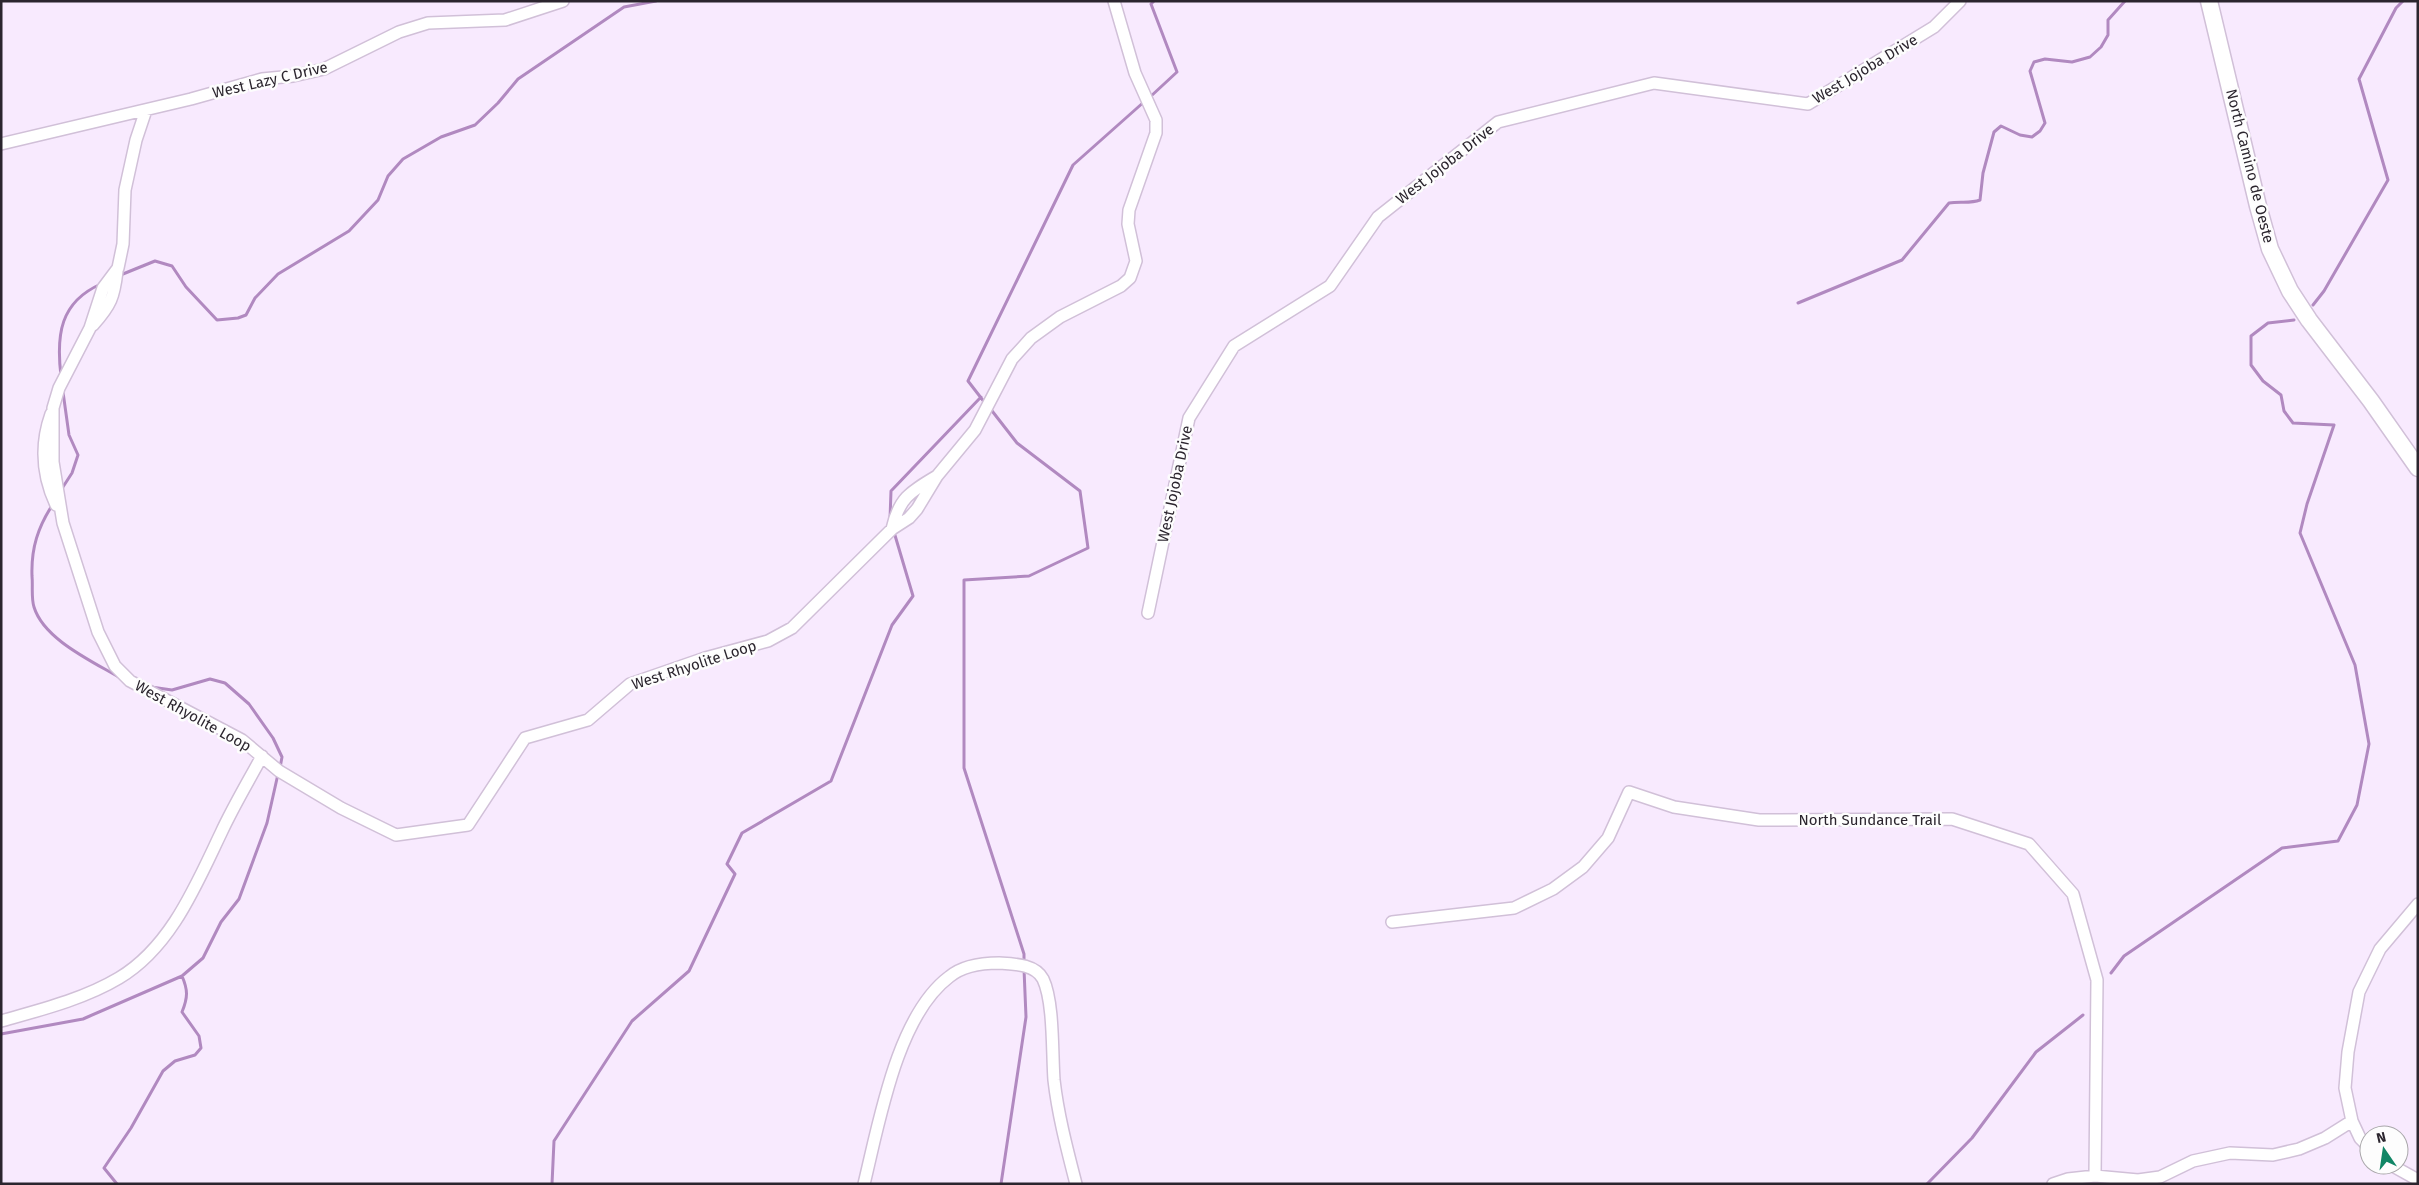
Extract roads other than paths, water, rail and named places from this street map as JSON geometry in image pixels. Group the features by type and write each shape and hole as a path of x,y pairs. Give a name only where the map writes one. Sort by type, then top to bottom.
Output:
{"street":[{"name":"West Lazy C Drive","path":"1,144 146,110 262,79 293,76 324,69 399,32 428,24 506,20 563,1"},
{"name":"West Rhyolite Loop","path":"146,110 136,140 126,190 123,244 118,268 103,288 90,328 59,388 53,408 52,462 63,523 91,614 115,666 130,681 242,740 279,771 341,808 396,835 468,825 525,738 588,720 630,684 705,658 768,641 792,628 892,529 917,509 938,476 966,443 1012,359 1031,338 1060,317 1121,286 1130,278 1136,261 1128,224 1128,210 1156,133 1156,120 1135,74 1114,1"},
{"name":"West Jojoba Drive","path":"1148,613 1189,418 1234,346 1330,286 1378,217 1498,122 1654,83 1808,104 1934,27 1960,1"},
{"name":"North Camino de Oeste","path":"2209,1 2270,249 2290,291 2309,320 2371,401 2418,468"},
{"name":"West Rhyolite Loop","path":"892,529 900,504 908,494 938,476"},
{"path":"1,1022 83,994 120,978 154,948 173,924 201,877 221,832 262,756"},
{"name":"North Sundance Trail","path":"1392,922 1514,908 1553,889 1583,867 1608,838 1629,792 1674,807 1759,820 1952,819 2029,844 2073,894 2097,980 2095,1176"},
{"path":"2359,1136 2352,1121 2345,1088 2348,1052 2359,992 2380,949 2418,904"},
{"path":"864,1184 882,1109 901,1050 930,994 949,976 964,968 987,963 1017,964 1034,969 1042,977 1048,992 1054,1080 1060,1119 1076,1184"},
{"path":"2053,1184 2068,1179 2095,1176 2145,1179 2160,1177 2193,1161 2230,1153 2273,1155 2299,1149 2325,1138 2352,1121"}],"waterway":[{"path":"118,276 155,261 172,266 186,287 217,320 238,318 246,315 255,298 278,274 349,231 378,200 388,176 403,159 441,137 475,125 498,103 518,79 624,7 656,1"},
{"path":"1150,97 1177,72 1151,4 1154,1"},
{"path":"1798,303 1902,260 1949,203 1980,200 1983,173 1994,132 2001,126 2020,135 2032,137 2040,131 2045,123 2030,71 2034,62 2045,59 2072,62 2090,57 2101,47 2108,35 2108,20 2125,1"},
{"path":"2313,305 2324,291 2388,180 2359,79 2396,8 2403,1"},
{"path":"985,403 968,381 1073,165 1145,101"},
{"path":"61,376 59,347 64,321 69,310 77,300 87,291 101,284"},
{"path":"2111,973 2124,956 2282,848 2338,841 2357,805 2369,744 2355,665 2300,533 2307,504 2334,425 2293,423 2284,411 2281,395 2263,381 2251,365 2251,336 2268,323 2294,320"},
{"path":"61,490 72,473 78,455 69,435 63,392"},
{"path":"890,519 891,491 981,397"},
{"path":"989,407 1017,443 1080,491 1088,548 1029,576 964,580 964,768 1024,954 1024,962"},
{"path":"53,504 43,521 34,547 32,566 34,607 48,630 59,640 122,679"},
{"path":"552,1184 554,1141 632,1021 689,971 735,874 727,864 742,833 831,781 892,625 913,596 894,532"},
{"path":"151,687 172,690 210,679 225,683 249,704 273,738 282,757 280,768"},
{"path":"1,1034 83,1019 182,976 203,958 221,922 239,899 267,823 278,774"},
{"path":"1001,1184 1026,1017 1024,969"},
{"path":"117,1184 104,1168 131,1128 163,1071 175,1061 195,1055 201,1048 199,1036 182,1012 186,994 182,976"},
{"path":"1927,1184 1972,1138 2036,1052 2083,1015"}]}
